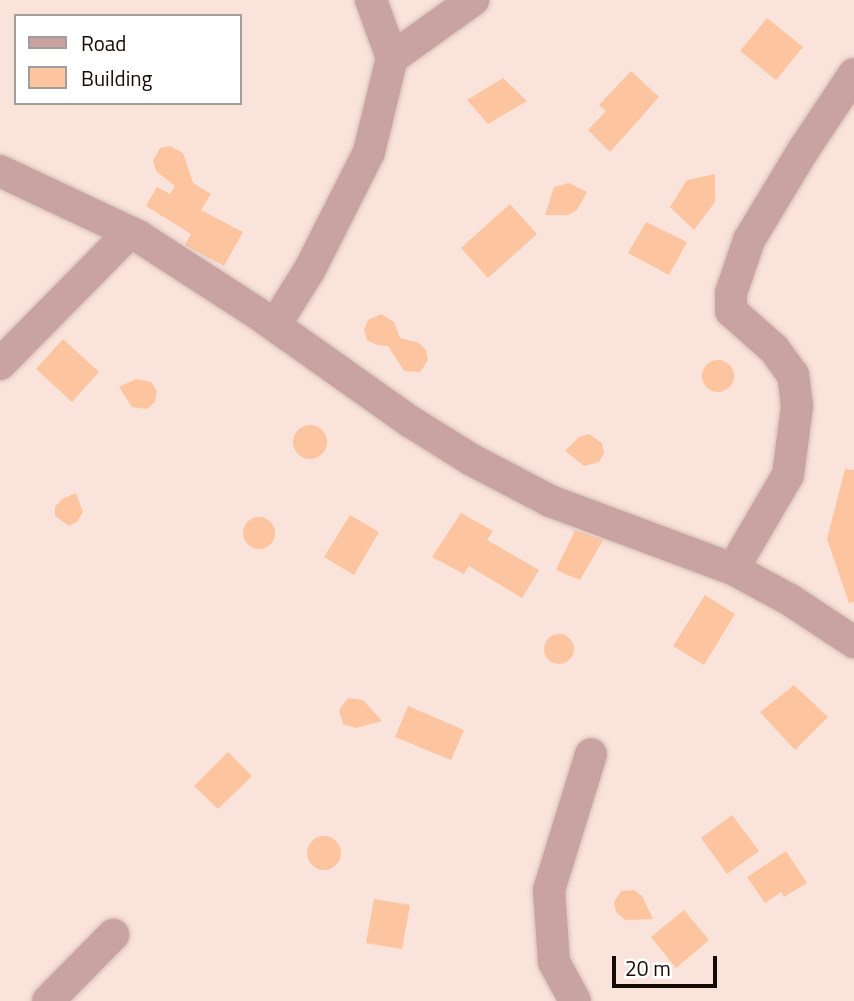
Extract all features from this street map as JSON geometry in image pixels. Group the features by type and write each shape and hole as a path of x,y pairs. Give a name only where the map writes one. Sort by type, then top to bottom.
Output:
{"street":[{"path":"275,326 310,270 369,152 392,58 371,0"},
{"path":"392,58 473,0"},
{"path":"733,569 788,475 797,406 793,375 774,349 731,311 731,293 749,240 804,149 854,74"},
{"path":"0,171 130,232 275,326 411,422 471,460 550,501 733,569 790,600 854,642"},
{"path":"0,364 130,232"},
{"path":"575,1001 554,962 549,890 591,754"},
{"path":"48,1001 113,934"}],"building":[{"path":"767,18 803,47 776,80 740,51"},
{"path":"631,71 659,97 610,152 588,130 606,111 599,105"},
{"path":"503,78 527,101 488,124 467,100"},
{"path":"170,146 183,153 193,183 211,194 201,210 243,232 224,266 185,245 191,234 146,206 157,187 170,194 175,186 156,171 153,161 160,148"},
{"path":"715,174 715,202 694,230 670,207 687,180"},
{"path":"569,183 587,192 577,210 568,215 545,215 554,187"},
{"path":"510,204 537,234 488,278 461,248"},
{"path":"646,222 687,242 669,275 628,253"},
{"path":"381,314 394,322 400,338 419,343 426,350 428,360 420,372 404,371 388,346 367,340 364,330 368,320"},
{"path":"63,339 99,372 72,402 36,369"},
{"path":"718,360 729,365 734,376 729,387 718,392 707,387 702,376 707,365"},
{"path":"136,379 151,382 157,391 155,402 147,409 132,407 119,387"},
{"path":"310,425 322,430 327,442 322,454 310,459 298,454 293,442 298,430"},
{"path":"589,434 602,443 604,453 599,462 584,466 565,451 579,437"},
{"path":"845,469 854,470 854,602 849,603 827,539"},
{"path":"76,493 83,512 77,522 69,526 55,516 55,507 62,499"},
{"path":"461,513 493,531 487,540 539,570 522,598 469,566 464,574 432,557"},
{"path":"350,515 379,532 354,575 324,557"},
{"path":"259,517 270,522 275,533 270,544 259,549 248,544 243,533 248,522"},
{"path":"575,530 603,540 580,580 556,570"},
{"path":"705,595 735,614 704,665 673,646"},
{"path":"559,634 570,638 574,649 570,660 559,664 548,660 544,649 548,638"},
{"path":"794,685 828,717 795,750 760,712"},
{"path":"348,698 363,700 382,721 356,728 343,724 339,710"},
{"path":"408,706 464,730 451,760 395,737"},
{"path":"228,752 252,776 218,809 194,786"},
{"path":"732,815 759,851 727,874 701,838"},
{"path":"324,836 336,841 341,853 336,865 324,870 312,865 307,853 312,841"},
{"path":"786,851 807,883 784,897 781,892 765,903 747,877"},
{"path":"634,890 642,896 653,919 625,920 616,912 614,902 621,891"},
{"path":"374,899 410,905 402,949 366,943"},
{"path":"684,910 709,940 676,968 651,937"}]}
